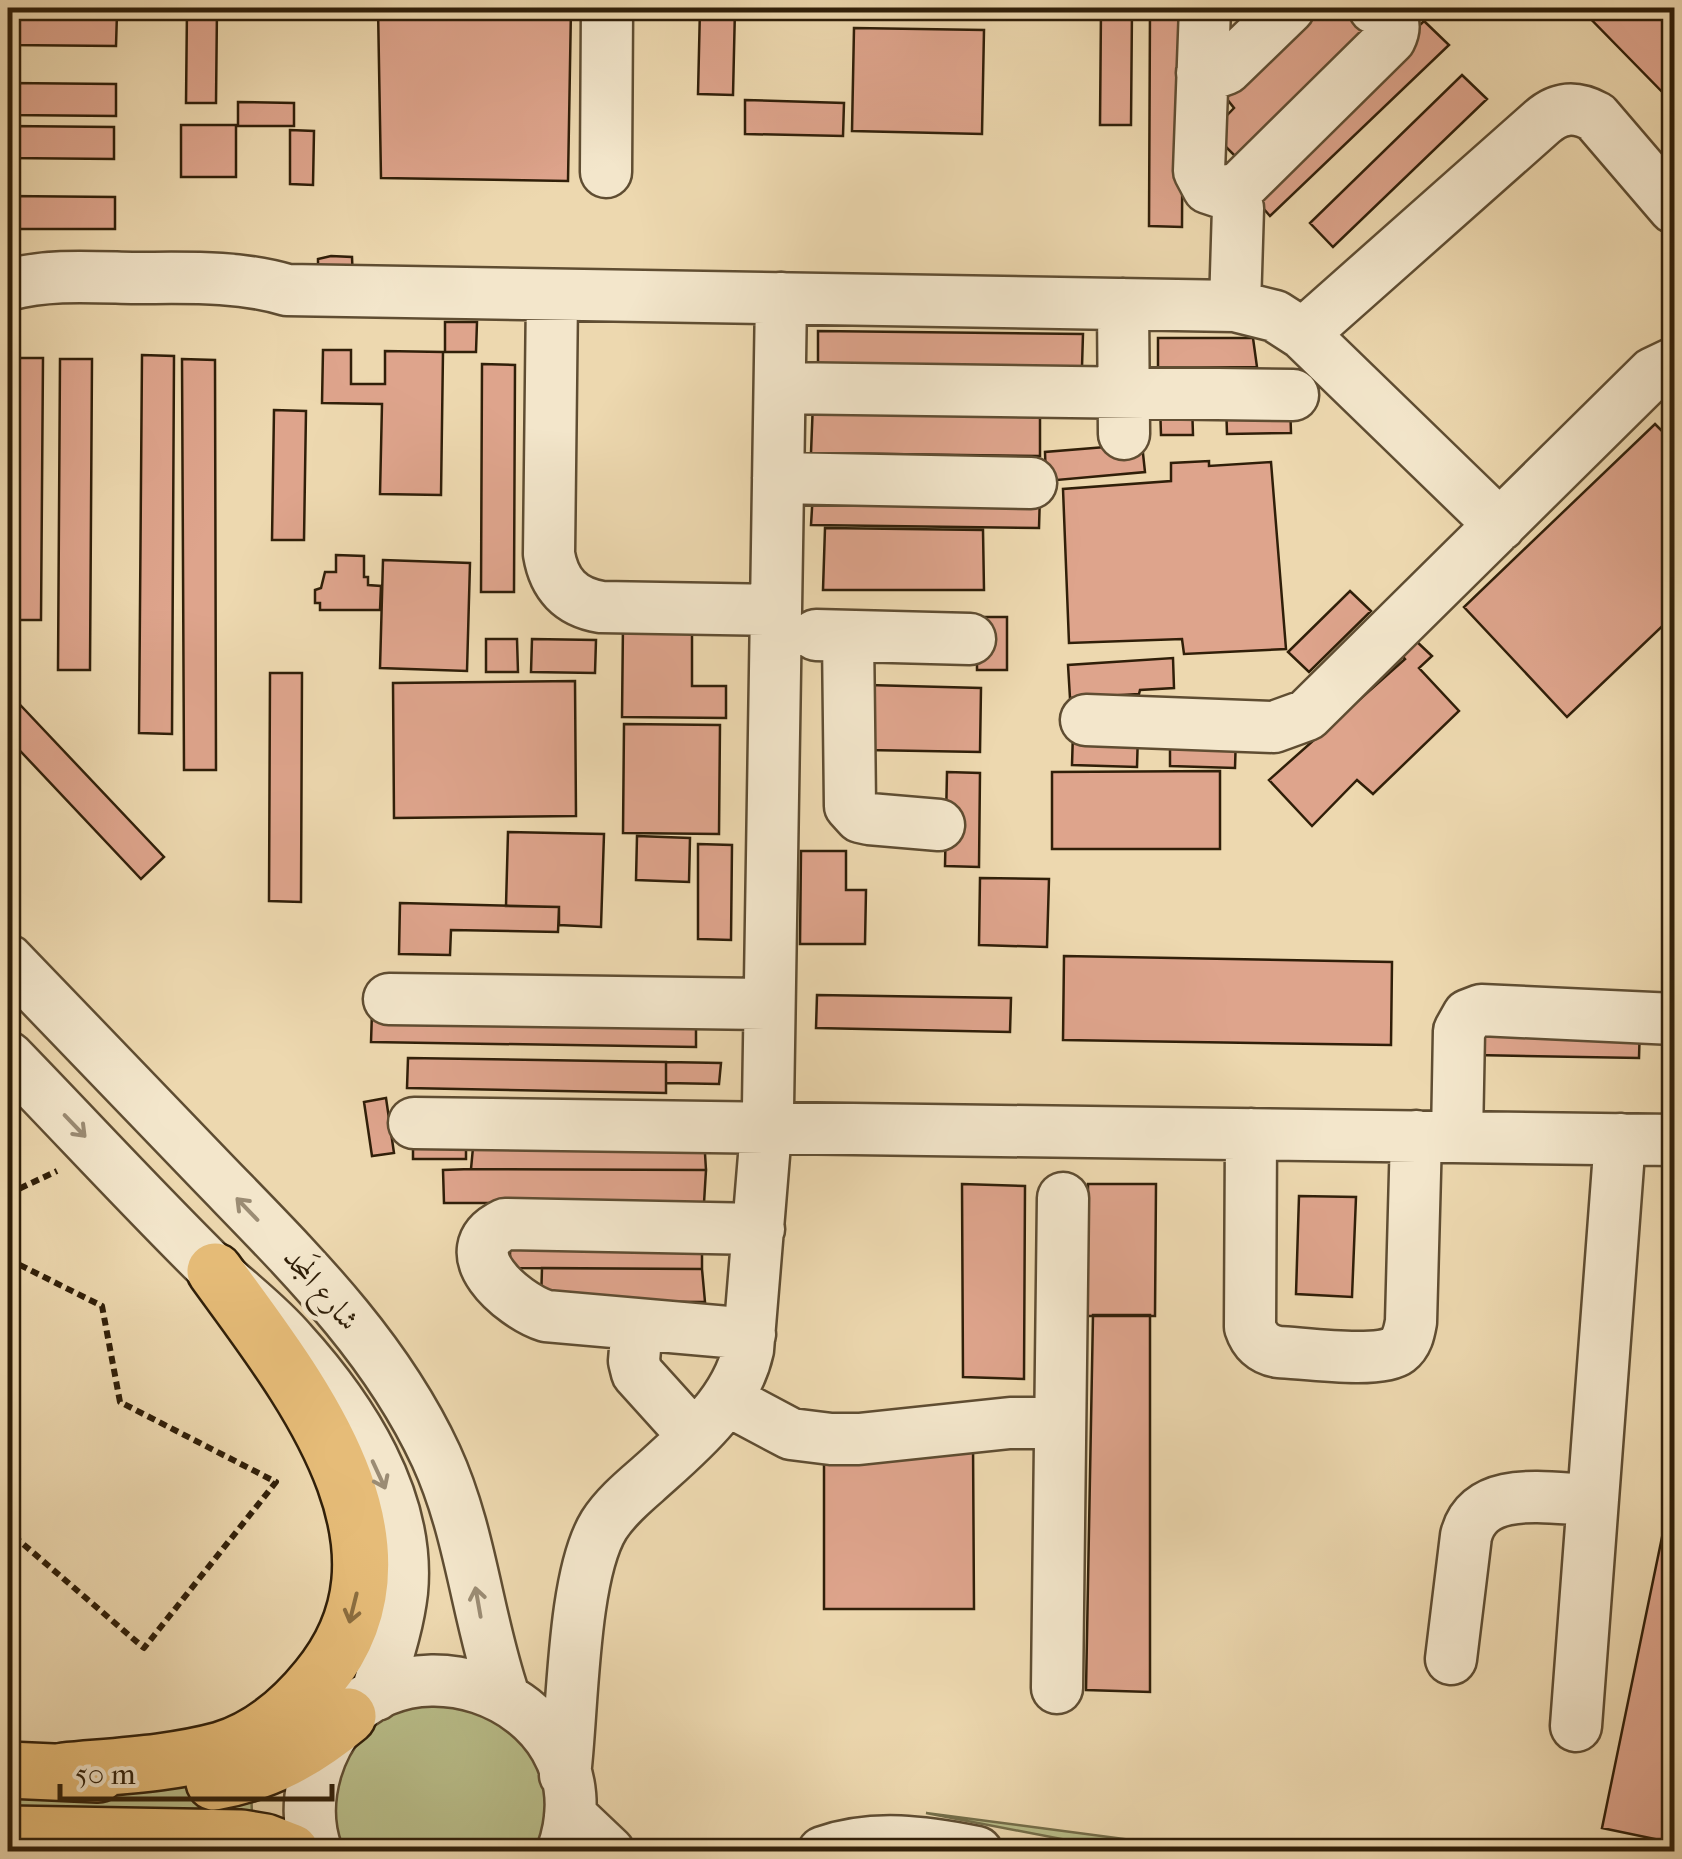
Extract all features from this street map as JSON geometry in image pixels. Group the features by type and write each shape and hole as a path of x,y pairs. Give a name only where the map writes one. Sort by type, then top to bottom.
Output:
{"highway":[{"path":"63,1771 182,1759 225,1749 265,1729 300,1702 348,1628 358,1585 360,1541 352,1498 313,1412 215,1271"},
{"path":"8,1770 215,1782 252,1775 288,1761 362,1706"},
{"path":"8,1834 241,1838 291,1852"}],"street":[{"path":"606,172 607,8"},
{"path":"1205,8 1199,172 1208,188 1226,192"},
{"path":"1202,73 1215,74 1226,68 1289,8"},
{"path":"1223,306 1215,208 1226,192 1390,39 1394,32 1392,19 1374,8"},
{"path":"1304,334 1542,122 1563,110 1575,109 1596,116 1674,208"},
{"path":"8,284 49,277 216,278 287,290 1223,306 1275,316 1304,334 1500,525"},
{"path":"8,294 47,301 215,302 246,300 287,290"},
{"path":"552,295 548,554 556,580 575,599 601,607 776,622 848,636 970,639"},
{"path":"565,1814 574,1662 587,1575 597,1538 621,1504 710,1418 744,1369 750,1334 767,1128 781,298"},
{"path":"1123,304 1124,413"},
{"path":"1086,720 1274,728 1292,723 1320,705 1652,374 1674,363"},
{"path":"780,388 1124,413 1293,395"},
{"path":"778,478 1031,483"},
{"path":"848,636 850,806 860,817 868,819 939,825"},
{"name":"شارع المَجد","path":"8,960 323,1287 374,1352 424,1432 453,1498 491,1658 507,1698"},
{"path":"390,999 769,1004"},
{"path":"1250,1134 1253,1336 1259,1344 1278,1352 1382,1356 1400,1349 1406,1342 1437,1136 1459,1031 1468,1014 1480,1010 1674,1020"},
{"name":"شارع المَجد","path":"8,1056 215,1271 290,1340 334,1394 388,1496 399,1542 402,1589 398,1620 362,1706 322,1751 310,1792 311,1836 317,1852"},
{"path":"414,1123 1674,1140"},
{"path":"1576,1726 1620,1139"},
{"path":"1057,1688 1063,1198"},
{"path":"750,1334 562,1319 532,1311 489,1273 483,1254 489,1236 506,1224 759,1229"},
{"path":"637,1325 637,1373 710,1418 831,1439 1010,1423 1060,1423"},
{"path":"1451,1660 1466,1536 1479,1510 1509,1499 1593,1500"},
{"path":"507,1698 545,1686 574,1662"},
{"path":"362,1706 426,1679 466,1682 507,1698 544,1732 565,1814 609,1852"},
{"path":"823,1852 889,1839 963,1850"}],"path":[{"path":"8,1194 99,1151"},
{"path":"8,1259 102,1306 120,1402 276,1482 144,1648 8,1531"}],"green space":[{"path":"454,1702 505,1725 532,1754 546,1803 536,1851 343,1851 337,1832 337,1792 350,1753 361,1737 393,1712 423,1704"},
{"path":"8,1781 251,1787 252,1815 8,1810"},
{"path":"926,1813 1215,1851 1124,1851"}],"building":[{"path":"187,8 217,8 216,103 186,103"},
{"path":"378,8 571,8 568,181 381,178"},
{"path":"700,8 735,8 733,95 698,94"},
{"path":"1101,8 1132,8 1131,125 1100,125"},
{"path":"1150,8 1183,8 1182,227 1149,226"},
{"path":"1293,8 1321,8 1330,18 1343,8 1364,31 1235,156 1211,132 1234,108 1215,84"},
{"path":"1580,8 1674,8 1674,104"},
{"path":"8,12 117,13 116,46 8,45"},
{"path":"1424,21 1449,45 1270,216 1248,191"},
{"path":"854,28 984,30 982,134 852,131"},
{"path":"1462,75 1487,99 1333,247 1310,223"},
{"path":"8,83 116,84 116,116 8,115"},
{"path":"745,100 844,103 843,136 745,134"},
{"path":"238,102 294,103 294,126 238,126"},
{"path":"181,125 236,125 236,177 181,177"},
{"path":"8,126 114,127 114,159 8,158"},
{"path":"290,130 314,131 313,185 290,184"},
{"path":"8,196 115,197 115,229 8,229"},
{"path":"352,257 354,306 318,306 318,259"},
{"path":"445,322 477,322 476,352 445,352"},
{"path":"818,331 1083,334 1082,367 818,364"},
{"path":"1158,338 1253,338 1257,367 1158,368"},
{"path":"323,350 351,350 351,384 385,384 385,351 443,352 441,495 380,494 382,404 322,403"},
{"path":"142,355 174,356 172,734 139,733"},
{"path":"11,358 43,358 41,620 9,620"},
{"path":"60,359 92,359 90,670 58,670"},
{"path":"182,359 215,360 216,770 184,770"},
{"path":"482,364 515,365 514,592 481,592"},
{"path":"813,402 1040,403 1040,456 811,453"},
{"path":"1290,402 1291,433 1227,434 1226,403"},
{"path":"1160,404 1192,404 1193,435 1161,435"},
{"path":"274,410 306,411 304,540 272,540"},
{"path":"1655,424 1674,443 1674,615 1567,717 1464,607"},
{"path":"1142,444 1145,472 1046,481 1045,452"},
{"path":"1209,461 1209,466 1271,462 1286,649 1184,654 1182,639 1069,643 1063,489 1171,481 1171,463"},
{"path":"813,492 1040,494 1039,528 811,525"},
{"path":"825,528 983,530 984,590 823,590"},
{"path":"336,555 364,556 368,585 381,586 380,610 320,610 320,603 315,603 315,590 321,588 325,572 336,572"},
{"path":"383,560 470,563 467,671 380,668"},
{"path":"1350,591 1371,611 1309,672 1288,652"},
{"path":"977,617 1007,617 1007,670 977,670"},
{"path":"623,624 692,625 692,686 726,686 726,718 622,717"},
{"path":"486,639 517,639 518,672 486,672"},
{"path":"532,639 596,640 595,673 531,672"},
{"path":"1414,639 1432,656 1419,668 1459,711 1373,794 1357,780 1312,826 1269,780 1405,659 1400,653"},
{"path":"1173,658 1174,688 1070,698 1068,665"},
{"path":"270,673 302,673 301,902 269,901"},
{"path":"575,681 576,816 394,818 393,683"},
{"path":"868,685 981,688 980,752 867,750"},
{"path":"8,692 164,857 141,879 8,738"},
{"path":"624,724 720,725 719,834 623,833"},
{"path":"1073,732 1138,734 1137,767 1072,765"},
{"path":"1170,733 1236,735 1235,768 1170,766"},
{"path":"1220,771 1220,849 1052,849 1052,772"},
{"path":"947,772 980,773 979,867 945,866"},
{"path":"508,832 604,834 601,927 559,925 559,907 506,906"},
{"path":"637,836 690,838 689,882 636,880"},
{"path":"698,844 732,845 731,940 698,939"},
{"path":"801,851 846,851 846,890 866,890 865,944 800,944"},
{"path":"980,878 1049,879 1047,947 979,945"},
{"path":"400,903 559,907 558,932 451,930 450,955 399,954"},
{"path":"1064,956 1392,962 1391,1045 1063,1040"},
{"path":"817,995 1011,998 1010,1032 816,1028"},
{"path":"372,1012 696,1013 696,1047 371,1042"},
{"path":"1476,1022 1640,1024 1639,1058 1475,1055"},
{"path":"408,1058 666,1062 666,1093 407,1088"},
{"path":"666,1062 721,1063 719,1084 666,1083"},
{"path":"386,1098 394,1153 372,1156 364,1102"},
{"path":"474,1137 704,1137 706,1170 471,1169"},
{"path":"413,1138 466,1138 466,1159 413,1159"},
{"path":"443,1170 706,1170 704,1203 444,1203"},
{"path":"962,1184 1025,1186 1024,1379 963,1377"},
{"path":"1088,1184 1156,1184 1155,1316 1087,1316"},
{"path":"1299,1196 1356,1197 1352,1297 1296,1294"},
{"path":"510,1235 702,1236 702,1269 510,1268"},
{"path":"542,1268 702,1269 705,1302 541,1301"},
{"path":"1093,1315 1150,1315 1150,1692 1086,1690"},
{"path":"973,1441 974,1609 824,1609 824,1442"},
{"path":"1674,1479 1674,1843 1602,1828"}]}
